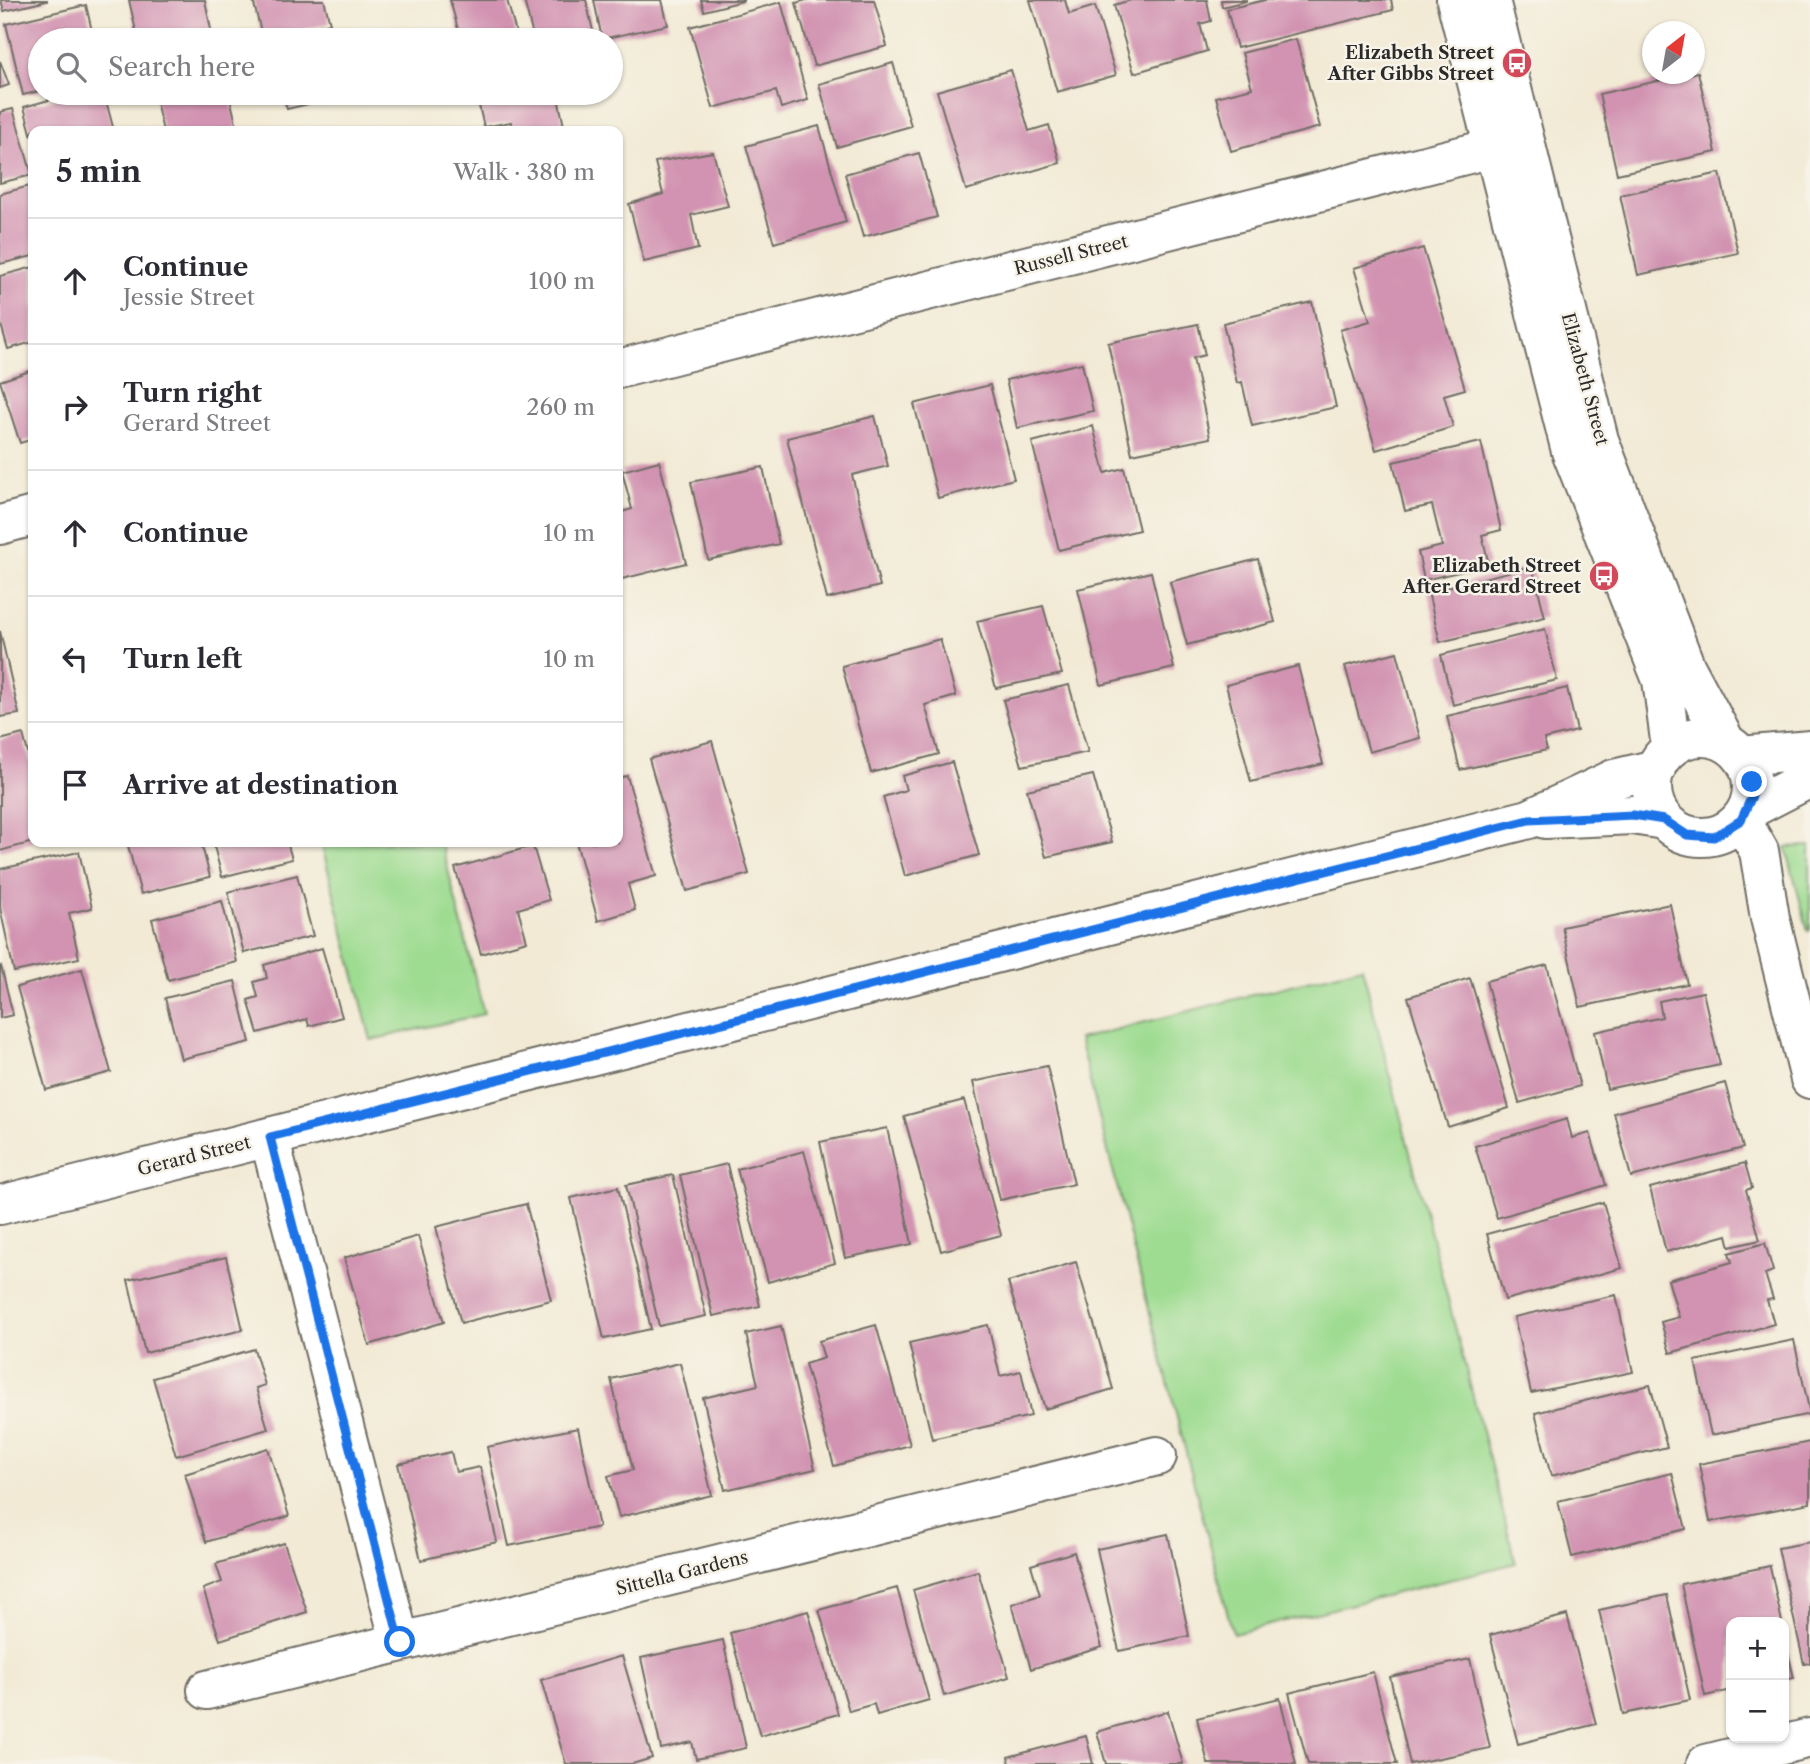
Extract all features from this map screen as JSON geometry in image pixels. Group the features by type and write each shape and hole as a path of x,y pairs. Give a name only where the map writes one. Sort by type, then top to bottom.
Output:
{"street":[{"name":"Elizabeth Street","path":"1456,0 1509,144 1603,452 1686,668 1733,749"},
{"name":"Elizabeth Street","path":"1490,0 1509,144 1571,451 1662,680 1663,758"},
{"name":"Russell Street","path":"623,368 1509,144"},
{"path":"0,525 28,517"},
{"path":"1810,750 1733,749 1698,738 1663,758 1653,796 1664,820 1687,835 1734,822 1810,778"},
{"path":"1733,749 1752,782 1734,822"},
{"name":"Gerard Street","path":"1529,820 1663,758"},
{"name":"Gerard Street","path":"0,1205 1529,820 1633,815 1664,820"},
{"path":"1734,822 1759,852 1770,918 1810,1079"},
{"path":"270,1137 400,1642"},
{"name":"Sittella Gardens","path":"208,1690 1157,1456"},
{"path":"1706,1764 1810,1738"}],"green space":[{"path":"1810,846 1810,930 1808,931 1786,847"},
{"path":"322,847 442,847 484,1014 371,1040"},
{"path":"1362,967 1516,1563 1233,1634 1079,1039"}],"building":[{"path":"1,0 47,0 47,1 4,11"},
{"path":"129,0 205,0 211,28 135,28"},
{"path":"253,0 324,0 330,23 310,28 260,28"},
{"path":"450,0 507,0 515,28 458,28"},
{"path":"524,0 586,0 592,28 531,28"},
{"path":"594,0 662,0 668,25 623,35 623,28 600,28"},
{"path":"701,0 743,0 743,1 704,11"},
{"path":"806,0 874,0 887,46 814,66 796,3"},
{"path":"1030,0 1065,0 1069,14 1095,6 1116,75 1057,92"},
{"path":"1131,0 1207,0 1211,21 1200,24 1207,51 1134,73 1114,5"},
{"path":"1221,0 1246,0 1246,1 1222,7"},
{"path":"1265,0 1391,0 1393,10 1237,48 1227,9"},
{"path":"781,2 808,100 781,108 776,91 713,108 690,27"},
{"path":"86,5 91,28 28,28 28,94 23,95 6,24"},
{"path":"1296,39 1320,127 1231,151 1216,97 1252,88 1242,53"},
{"path":"0,61 9,85 0,88"},
{"path":"893,63 911,126 837,147 819,84"},
{"path":"1011,70 1029,131 1049,125 1060,163 966,190 937,91"},
{"path":"1644,84 1701,84 1716,152 1617,174 1599,94"},
{"path":"107,105 113,126 29,126 24,107"},
{"path":"157,105 232,105 237,126 162,126"},
{"path":"286,105 304,105 287,109"},
{"path":"479,105 560,105 564,126 511,126 511,122 484,126"},
{"path":"13,109 28,161 28,176 0,183 0,112"},
{"path":"819,126 846,222 774,243 746,146"},
{"path":"713,152 728,206 691,215 698,249 644,262 629,204 663,194 655,162"},
{"path":"919,153 937,217 863,237 845,174"},
{"path":"1720,173 1738,253 1638,275 1620,195"},
{"path":"28,186 28,257 0,264 0,194"},
{"path":"1423,248 1465,389 1444,395 1453,427 1376,450 1340,330 1370,321 1354,268"},
{"path":"28,268 28,343 8,349 0,321 0,276"},
{"path":"1312,302 1336,407 1252,426 1242,382 1237,383 1223,323"},
{"path":"1198,324 1205,355 1193,358 1210,438 1132,454 1108,343"},
{"path":"1082,363 1093,411 1017,428 1006,380"},
{"path":"28,372 28,441 20,443 0,381"},
{"path":"990,385 1014,479 938,498 914,404"},
{"path":"875,416 888,466 852,475 880,586 827,599 787,438"},
{"path":"1093,426 1105,473 1124,468 1139,530 1059,550 1032,442"},
{"path":"1481,442 1501,530 1482,535 1489,565 1424,580 1418,552 1442,546 1432,505 1405,511 1393,462"},
{"path":"659,461 686,563 623,579 623,512 632,509 623,471"},
{"path":"763,467 779,544 708,560 691,482"},
{"path":"1258,559 1275,622 1187,645 1170,582"},
{"path":"1532,566 1545,617 1440,642 1428,592"},
{"path":"1151,572 1174,668 1101,685 1078,589"},
{"path":"1043,606 1062,674 996,688 977,621"},
{"path":"1545,629 1557,680 1453,705 1441,655"},
{"path":"0,631 19,714 0,717"},
{"path":"940,639 956,696 925,705 939,754 871,773 842,666"},
{"path":"1397,652 1420,738 1369,752 1345,666"},
{"path":"1298,666 1323,764 1251,782 1226,685"},
{"path":"1069,685 1088,752 1022,766 1003,700"},
{"path":"1567,688 1577,731 1544,739 1547,750 1460,770 1447,716"},
{"path":"23,734 28,753 28,843 0,851 0,740"},
{"path":"712,741 749,874 687,891 649,759"},
{"path":"952,762 979,855 905,876 883,797 906,790 902,776"},
{"path":"1093,775 1112,842 1046,857 1027,790"},
{"path":"627,776 656,876 628,884 635,910 598,921 577,847 623,847 623,777"},
{"path":"128,847 202,847 210,877 141,894"},
{"path":"214,847 288,847 292,859 222,877"},
{"path":"533,847 549,900 518,909 527,941 481,954 455,868"},
{"path":"79,852 92,908 69,913 79,958 14,972 0,908 0,869"},
{"path":"297,875 313,936 244,953 228,892"},
{"path":"222,901 237,962 168,980 152,919"},
{"path":"1670,904 1687,984 1580,1007 1562,927"},
{"path":"322,948 342,1017 309,1026 307,1019 258,1033 248,1000 258,997 254,982 267,978 264,965"},
{"path":"1547,965 1580,1086 1519,1103 1486,981"},
{"path":"0,967 13,1015 0,1018"},
{"path":"82,969 111,1072 46,1090 17,987"},
{"path":"1470,978 1509,1108 1448,1127 1408,997"},
{"path":"235,981 250,1042 181,1059 165,998"},
{"path":"1703,992 1720,1065 1607,1089 1595,1032 1662,1017 1659,1001"},
{"path":"1047,1066 1074,1184 1000,1200 973,1082"},
{"path":"1725,1083 1743,1148 1631,1177 1614,1113"},
{"path":"964,1100 1001,1235 941,1251 904,1116"},
{"path":"1567,1119 1572,1138 1590,1133 1606,1185 1497,1218 1475,1146"},
{"path":"887,1128 912,1244 845,1258 820,1142"},
{"path":"804,1151 835,1263 768,1282 737,1169"},
{"path":"1745,1163 1752,1188 1746,1190 1760,1240 1730,1247 1727,1235 1666,1252 1650,1188"},
{"path":"727,1164 760,1306 713,1316 680,1175"},
{"path":"673,1175 706,1316 659,1326 626,1185"},
{"path":"618,1187 651,1329 604,1339 571,1198"},
{"path":"1603,1202 1622,1268 1505,1300 1487,1234"},
{"path":"526,1204 551,1300 461,1323 436,1227"},
{"path":"418,1236 444,1322 369,1345 344,1258"},
{"path":"1765,1243 1773,1271 1765,1274 1773,1299 1767,1300 1774,1324 1670,1353 1661,1322 1679,1317 1668,1280 1732,1262 1729,1253"},
{"path":"226,1257 243,1330 145,1353 128,1280"},
{"path":"1076,1262 1113,1389 1045,1409 1008,1282"},
{"path":"1616,1295 1633,1372 1531,1393 1514,1317"},
{"path":"876,1325 910,1445 834,1466 805,1364 824,1358 819,1341"},
{"path":"988,1325 1000,1376 1021,1371 1031,1416 932,1439 909,1343"},
{"path":"781,1326 815,1469 725,1490 703,1398 758,1385 746,1334"},
{"path":"1794,1340 1810,1414 1711,1435 1695,1361"},
{"path":"254,1349 265,1385 256,1388 268,1429 176,1456 153,1378"},
{"path":"680,1363 712,1495 619,1517 608,1476 633,1470 611,1379"},
{"path":"1650,1385 1667,1447 1551,1476 1535,1413"},
{"path":"578,1428 599,1527 509,1546 487,1447"},
{"path":"1810,1442 1810,1503 1710,1522 1699,1464"},
{"path":"268,1448 289,1516 206,1542 185,1474"},
{"path":"451,1452 456,1472 480,1467 497,1542 421,1560 398,1464"},
{"path":"1672,1473 1686,1529 1572,1557 1558,1501"},
{"path":"1168,1534 1189,1636 1119,1651 1097,1549"},
{"path":"1810,1542 1810,1663 1804,1664 1778,1548"},
{"path":"284,1543 307,1612 220,1640 203,1589 222,1582 216,1564"},
{"path":"1074,1552 1102,1647 1031,1669 1012,1604 1040,1595 1031,1565"},
{"path":"1770,1566 1781,1617 1726,1617 1726,1691 1705,1696 1681,1584"},
{"path":"978,1571 1009,1677 944,1696 913,1590"},
{"path":"897,1588 929,1700 877,1715 874,1704 849,1711 819,1610"},
{"path":"1667,1595 1690,1700 1623,1714 1599,1610"},
{"path":"808,1611 838,1714 760,1736 730,1633"},
{"path":"1567,1615 1596,1724 1518,1744 1490,1635"},
{"path":"723,1640 746,1748 696,1759 692,1742 661,1749 641,1658"},
{"path":"622,1656 652,1758 632,1764 566,1764 541,1680"},
{"path":"1789,1657 1794,1678 1789,1679"},
{"path":"1470,1659 1490,1748 1410,1764 1390,1677"},
{"path":"1373,1672 1397,1764 1308,1764 1289,1693"},
{"path":"1280,1698 1296,1764 1208,1764 1197,1718"},
{"path":"1168,1711 1183,1764 1106,1764 1097,1732"},
{"path":"1086,1736 1093,1764 1010,1764 1008,1757"}],"place":[{"name":"Elizabeth Street After Gibbs Street","path":"1517,63"},
{"name":"Elizabeth Street After Gerard Street","path":"1604,576"}],"route":[{"path":"400,1642 270,1137 1529,820 1633,815 1664,820 1687,835 1714,837 1729,830 1748,810 1752,782"}]}
